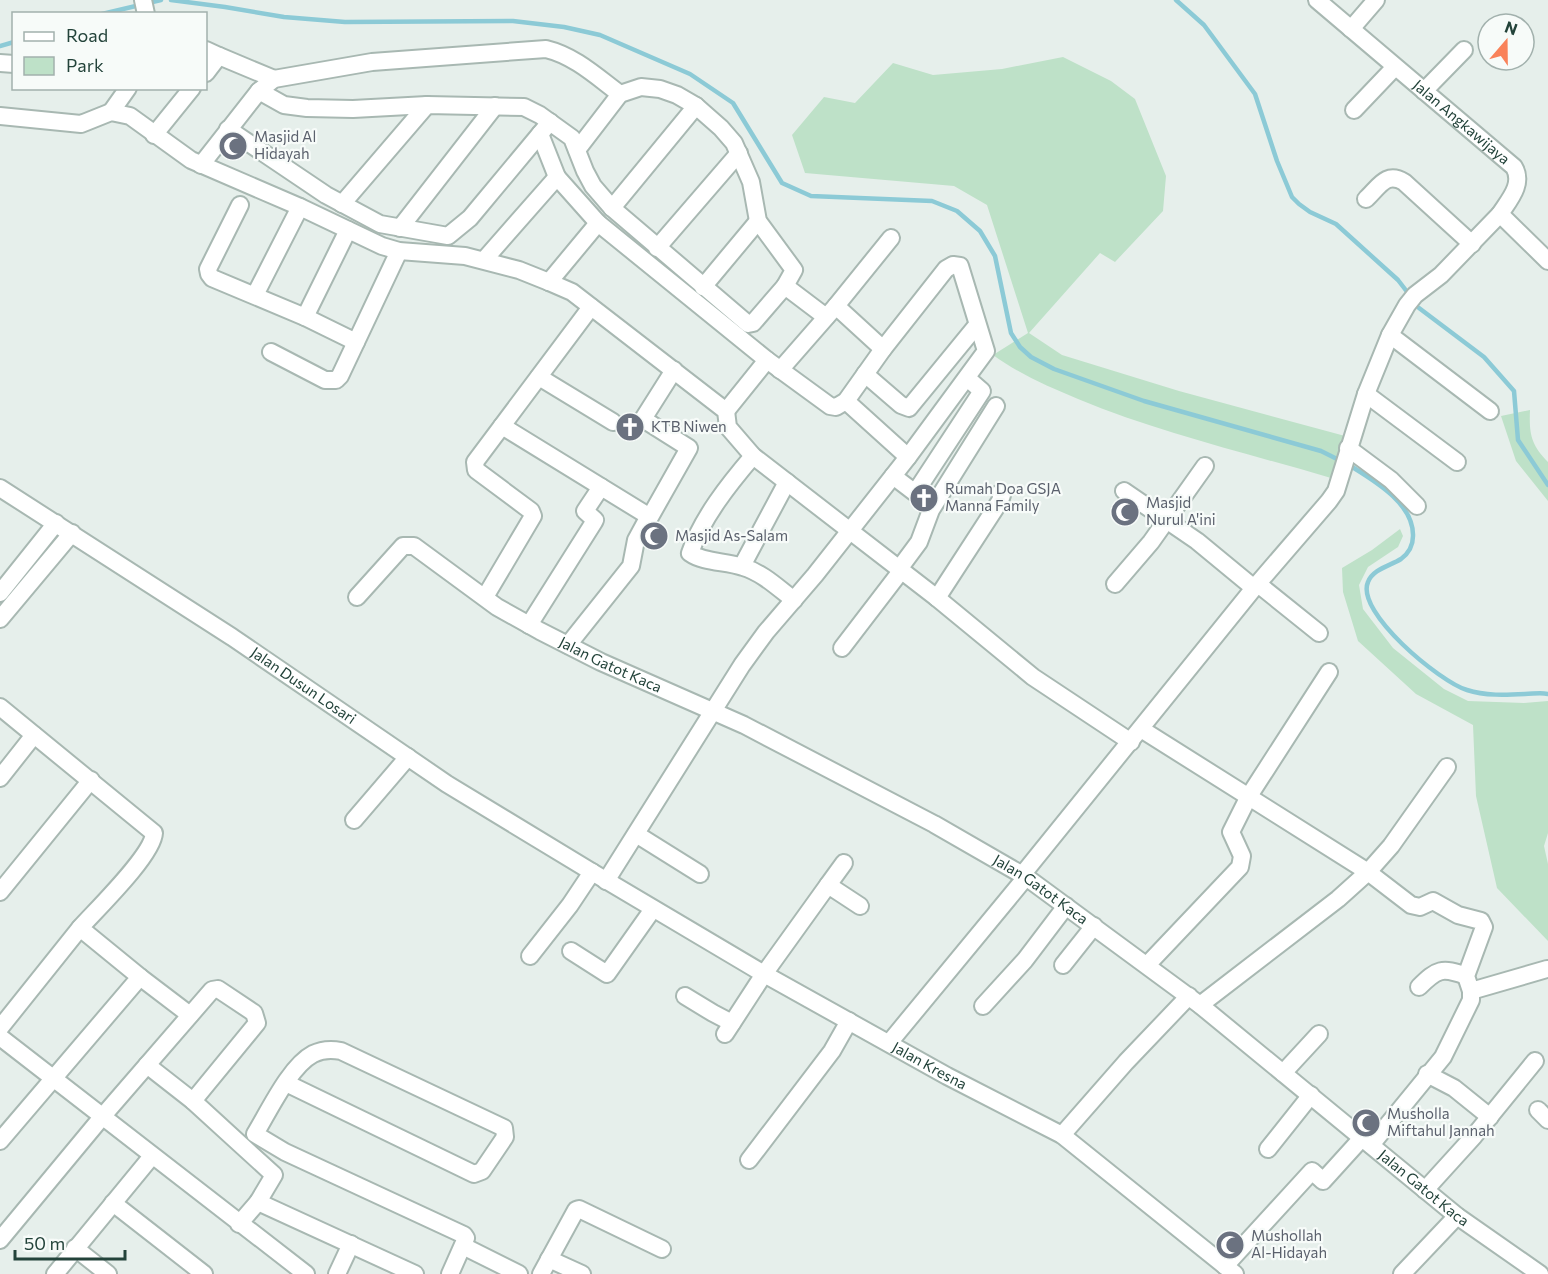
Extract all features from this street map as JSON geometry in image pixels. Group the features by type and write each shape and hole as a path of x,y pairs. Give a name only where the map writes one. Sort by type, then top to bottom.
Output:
{"street":[{"name":"Jalan Angkawijaya","path":"889,1043 1256,586 1329,501 1336,491 1366,394 1390,335 1415,295 1441,275 1472,244 1500,214 1515,189 1518,178 1514,167 1317,0"},
{"path":"1351,29 1376,0"},
{"path":"207,70 212,53 274,79 372,62 546,49 559,52 577,62 620,94"},
{"path":"1424,91 1464,50"},
{"path":"1354,110 1395,67"},
{"path":"201,165 228,129 274,79"},
{"path":"545,128 572,138 585,171 593,186 612,208 748,324 753,323 785,286 794,270 758,221 751,182 739,153 721,128 696,106 677,95 652,88 641,87 620,94 577,150"},
{"path":"0,116 81,124 111,112 127,90"},
{"path":"154,135 190,90"},
{"path":"260,92 284,105 307,108 495,106 524,107 540,114 557,177 598,223 774,365 830,406 836,407 846,401 883,349 946,269 953,265 960,266 986,351 909,457 754,649 636,834 599,877 570,905 530,956"},
{"path":"342,204 427,105"},
{"path":"400,228 495,106"},
{"path":"612,208 696,106"},
{"path":"111,112 130,116 154,135 201,165 399,251 465,256 484,260 519,270 572,292 726,411 728,427 753,456 936,597 1033,677 1131,742"},
{"path":"228,129 308,184 380,224 448,236 470,218 545,128"},
{"path":"657,248 739,153"},
{"path":"484,260 557,177"},
{"path":"1366,199 1385,180 1397,177 1472,244"},
{"path":"240,205 208,269 212,278 305,317 356,342"},
{"path":"255,295 300,207"},
{"path":"1500,214 1548,261"},
{"path":"703,287 758,221"},
{"path":"549,282 598,223"},
{"path":"305,317 348,230"},
{"path":"726,411 831,311 891,238"},
{"path":"271,352 331,381 336,380 340,376 399,251"},
{"path":"785,286 831,311 883,349"},
{"path":"485,597 533,516 531,511 474,467 475,462 591,307"},
{"path":"865,374 901,405 909,408 977,325"},
{"path":"1390,335 1490,411"},
{"path":"568,645 632,566 636,540 688,448 643,419 674,370"},
{"path":"539,377 613,422"},
{"path":"892,476 914,492 917,490 982,390 967,378"},
{"path":"1366,394 1457,462"},
{"path":"846,401 909,457"},
{"path":"842,648 919,542 931,510 996,406"},
{"path":"502,426 649,516"},
{"path":"1347,450 1396,484 1417,506"},
{"path":"753,456 732,480 714,507 690,551 691,554 701,558 742,566 761,575 794,600"},
{"path":"1115,584 1168,520 1205,466"},
{"path":"742,566 787,482"},
{"path":"529,625 594,522 595,520 585,511 601,487"},
{"name":"Jalan Dusun Losari","path":"0,488 231,637 447,784 599,877"},
{"path":"1124,491 1168,520 1319,633"},
{"path":"936,597 1000,501 1002,495 1000,493"},
{"path":"0,593 56,523"},
{"path":"0,619 72,533"},
{"name":"Jalan Gatot Kaca","path":"357,597 403,546 414,546 485,597 529,625 744,725 934,824 1024,876 1147,965 1311,1095 1457,1216 1540,1274"},
{"path":"1147,965 1240,867 1242,856 1231,832 1249,796 1329,672"},
{"path":"0,707 154,833 154,837 138,862 80,928 0,1028"},
{"path":"1141,729 1368,872 1411,906 1420,907 1433,901 1458,915 1481,921 1484,927 1468,983 1471,1000 1443,1057 1366,1142 1323,1181 1312,1171 1230,1270"},
{"path":"0,778 34,735"},
{"path":"354,820 408,757"},
{"path":"1062,1134 1126,1062 1194,1001 1338,900 1368,872 1390,846 1447,767"},
{"path":"0,892 91,780"},
{"path":"636,834 700,874"},
{"path":"685,996 712,1013 728,1028 844,864"},
{"name":"Jalan Kresna","path":"599,877 764,974 947,1076 1062,1134 1230,1270"},
{"path":"828,885 860,906"},
{"path":"983,1006 1025,960 1066,906"},
{"path":"572,951 607,974 653,909"},
{"path":"1063,965 1094,926"},
{"path":"80,928 190,1015"},
{"path":"1419,987 1436,972 1442,970 1449,970 1468,983 1547,969"},
{"path":"0,1141 140,977"},
{"path":"0,1240 190,1015 212,990 218,989 254,1013 257,1020 193,1101"},
{"path":"749,1160 826,1059 849,1021"},
{"path":"1283,1073 1319,1034"},
{"path":"0,1037 306,1274"},
{"path":"245,1148 286,1083 303,1060 328,1049 341,1051 504,1128 505,1137 482,1172 474,1174 286,1083"},
{"path":"1425,1190 1490,1117 1535,1061"},
{"path":"147,1065 193,1101 274,1175"},
{"path":"1427,1074 1454,1089 1490,1117"},
{"path":"1268,1149 1311,1095"},
{"path":"255,1134 285,1152 464,1235 466,1238 450,1274"},
{"path":"239,1224 258,1202 285,1152"},
{"path":"55,1274 152,1156"},
{"path":"258,1202 351,1244 408,1273"},
{"path":"113,1203 204,1274"},
{"path":"541,1274 576,1210 579,1209 662,1249"},
{"path":"1402,1274 1457,1216"},
{"path":"337,1274 351,1244"},
{"path":"463,1246 519,1274"},
{"path":"75,1248 108,1274"},
{"path":"549,1259 582,1274"}],"green space":[{"path":"1063,57 1111,81 1135,99 1166,176 1163,211 1115,262 1100,253 1029,333 1062,355 1179,391 1345,436 1331,478 1140,422 1034,380 1013,368 993,355 1028,333 987,205 954,186 805,173 792,135 824,97 855,103 893,63 933,75 1002,69"},
{"path":"1530,410 1532,439 1548,462 1548,501 1516,461 1501,416"},
{"path":"1400,529 1403,536 1398,547 1368,567 1359,585 1363,609 1393,648 1444,689 1468,701 1524,703 1548,701 1548,833 1544,846 1548,864 1548,941 1497,888 1476,796 1473,725 1416,694 1358,641 1343,592 1342,568 1372,550"}],"waterway":[{"path":"110,12 161,0"},
{"path":"171,0 284,17 345,22 513,21 564,27 600,35 690,74 733,103 782,183 811,196 932,201 957,211 980,231 995,256 1011,333 1020,347 1031,357 1054,369 1144,401 1321,451 1341,461"},
{"path":"1176,0 1204,25 1255,94 1277,161 1292,197 1310,212 1336,224 1398,280 1408,293"},
{"path":"0,46 12,43"},
{"path":"1419,308 1484,357 1514,391 1518,440 1548,485"},
{"path":"1349,465 1380,485 1400,503 1412,524 1413,539 1408,551 1401,559 1374,574 1368,582 1367,595 1386,627 1420,660 1438,674 1467,690 1496,695 1548,694"}],"place":[{"name":"Masjid Al Hidayah","path":"233,146"},
{"name":"KTB Niwen","path":"630,427"},
{"name":"Rumah Doa GSJA Manna Family","path":"924,498"},
{"name":"Masjid Nurul A'ini","path":"1125,512"},
{"name":"Masjid As-Salam","path":"654,536"},
{"name":"Musholla Miftahul Jannah","path":"1366,1123"},
{"name":"Mushollah Al-Hidayah","path":"1230,1245"}]}
